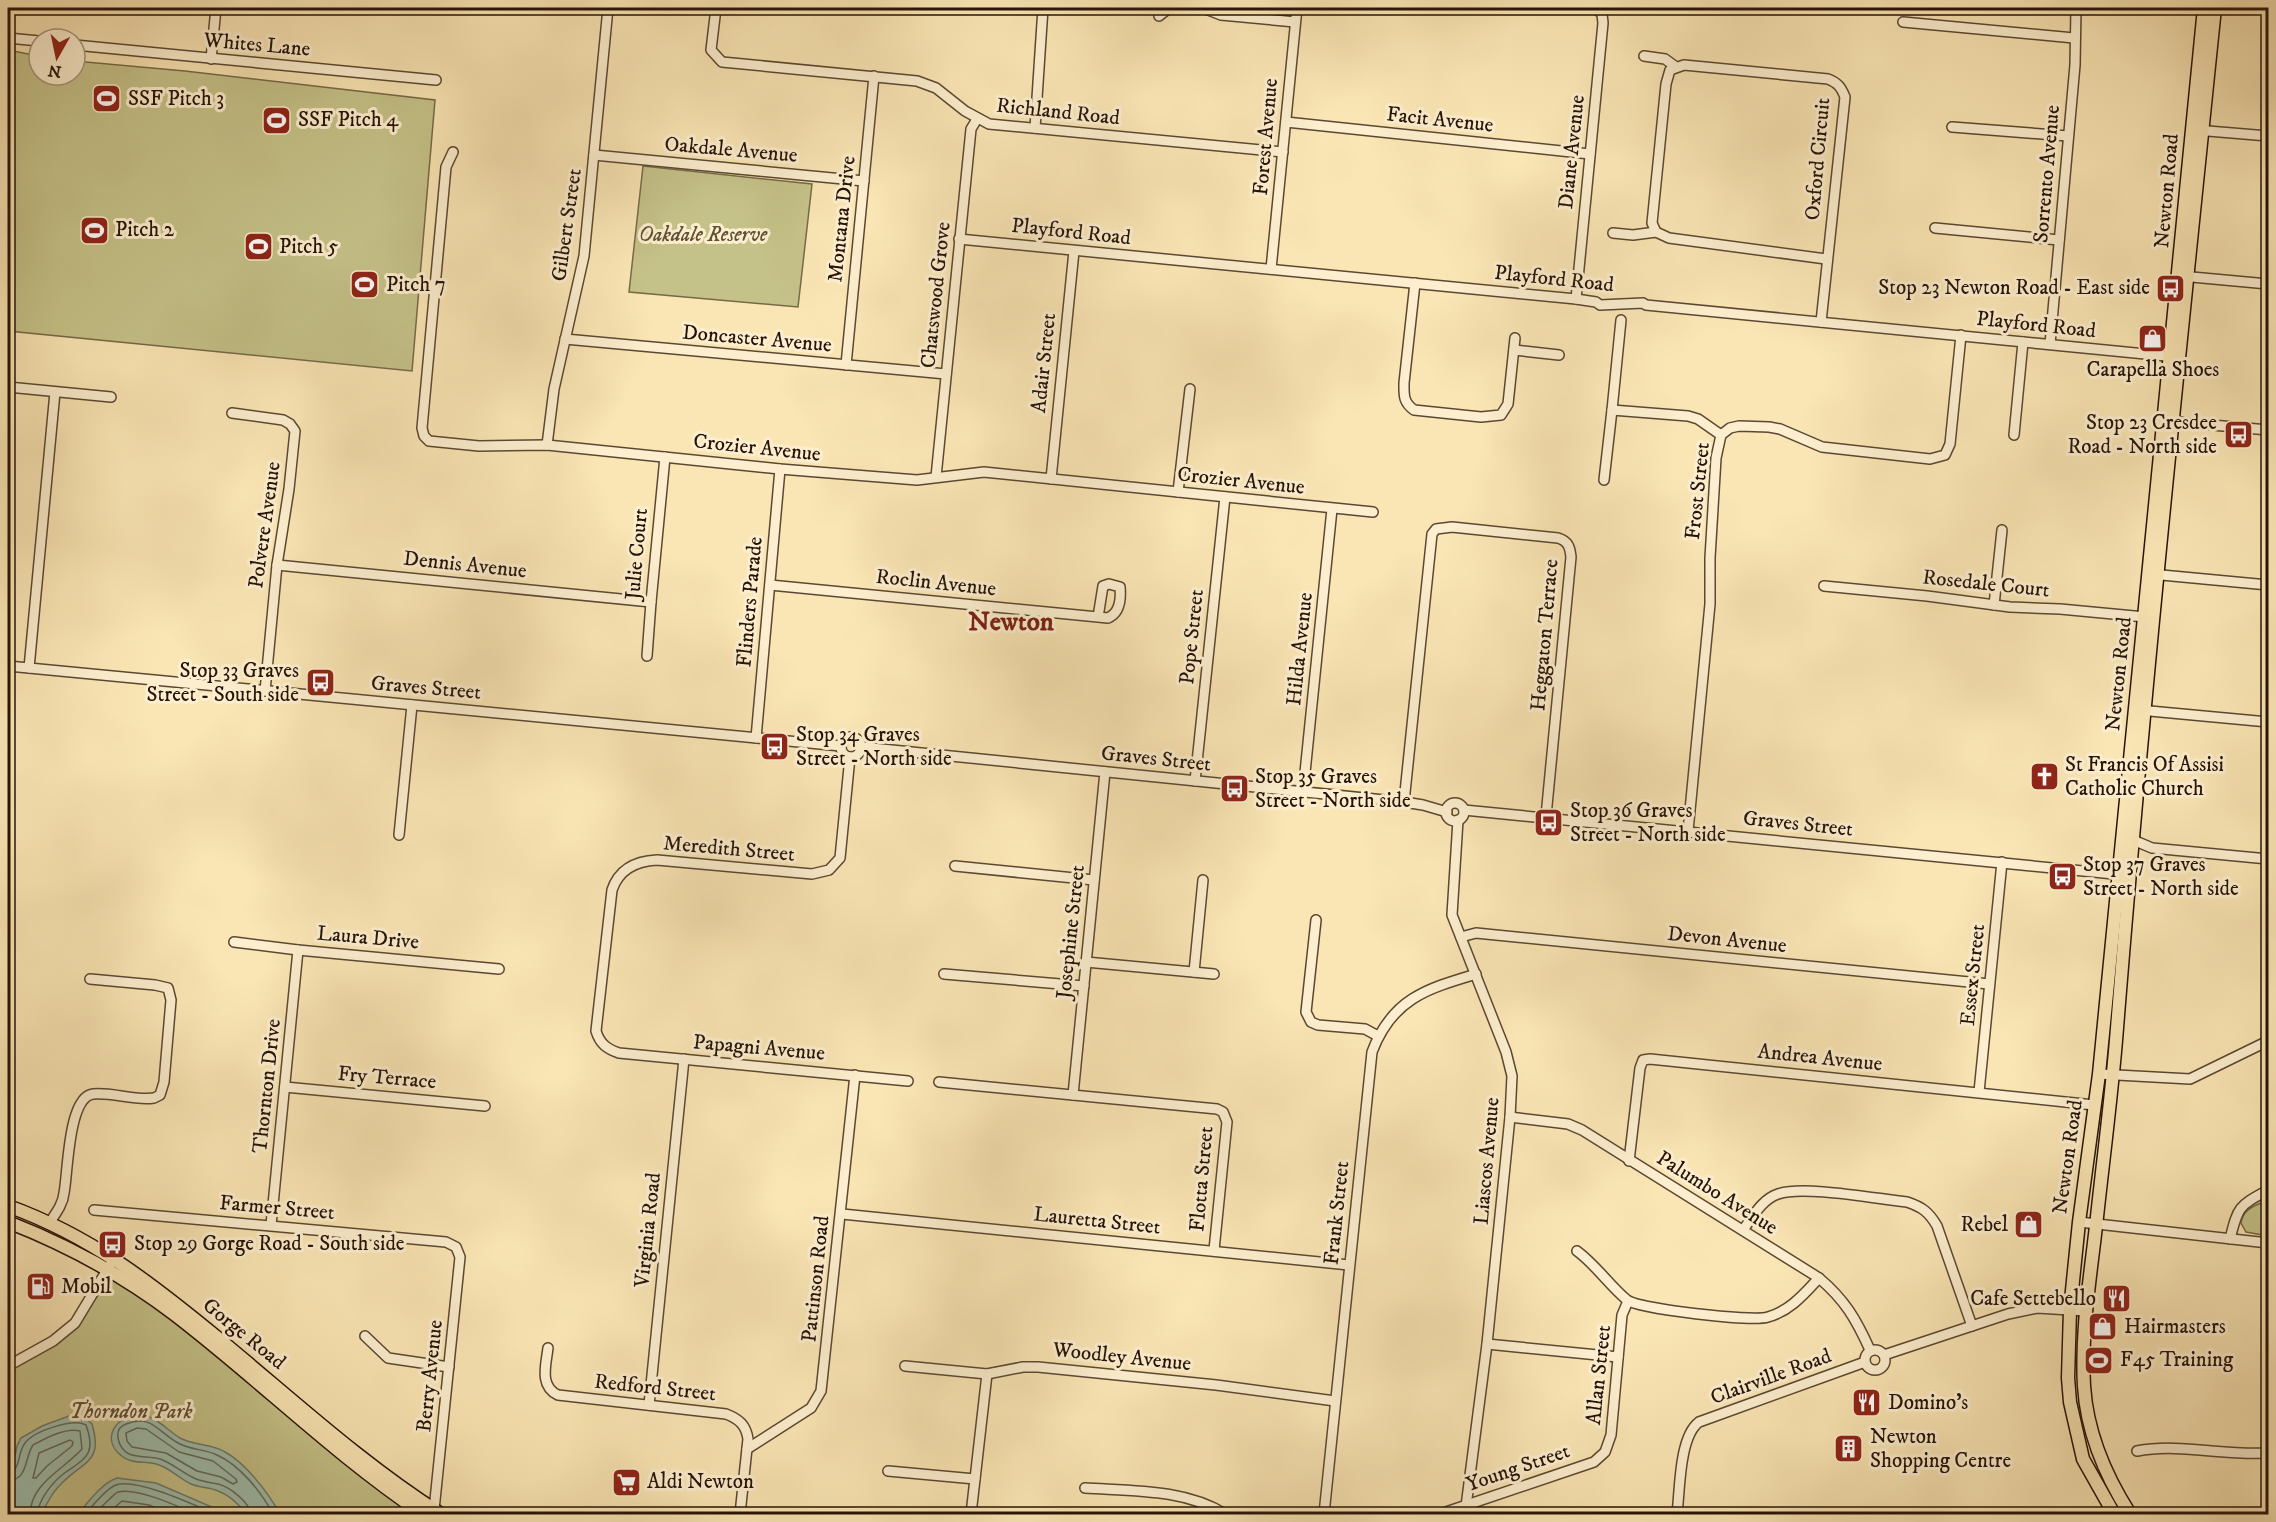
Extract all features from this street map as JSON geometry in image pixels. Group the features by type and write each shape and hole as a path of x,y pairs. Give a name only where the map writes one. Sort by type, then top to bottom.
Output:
{"main road":[{"name":"Newton Road","path":"2114,1515 2083,1459 2073,1417 2068,1378 2070,1310 2079,1222 2124,875 2184,277 2197,130 2204,8"},
{"name":"Newton Road","path":"2197,130 2215,8"},
{"name":"Newton Road","path":"2130,1515 2104,1468 2088,1415 2083,1354 2112,1076 2124,875 2133,840 2145,617 2154,574"},
{"name":"Gorge Road","path":"8,1206 50,1222 114,1258 186,1312 433,1513"},
{"name":"Gorge Road","path":"8,1222 73,1250 173,1314 383,1485 433,1513"}],"street":[{"path":"211,59 216,8"},
{"name":"Gilbert Street","path":"547,445 554,389 584,256 608,8"},
{"name":"Richland Road","path":"716,8 711,50 722,62 926,83 989,124 1283,152"},
{"path":"1035,128 1043,8"},
{"path":"1160,16 1169,8"},
{"path":"1203,8 1221,15 1295,22"},
{"name":"Forest Avenue","path":"1271,269 1297,8"},
{"name":"Diane Avenue","path":"1576,299 1603,23 1597,8"},
{"name":"Sorrento Avenue","path":"2050,344 2075,65 2076,8"},
{"path":"1903,22 2074,38"},
{"path":"8,38 27,40"},
{"name":"Whites Lane","path":"87,46 436,80"},
{"name":"Oxford Circuit","path":"1644,56 1665,59 1676,67 1684,65 1816,78 1837,83 1845,98 1821,322"},
{"path":"1656,232 1652,223 1666,84 1670,70 1676,67"},
{"name":"Montana Drive","path":"846,365 874,76"},
{"name":"Chatswood Grove","path":"936,477 971,129 977,118"},
{"name":"Facit Avenue","path":"1286,122 1590,154"},
{"path":"1952,127 2068,136"},
{"path":"2197,130 2268,136"},
{"name":"Crozier Avenue","path":"453,152 446,167 422,428 424,436 429,441 479,447 547,445 780,469 917,480 984,472 1373,512"},
{"name":"Oakdale Avenue","path":"594,155 864,181"},
{"path":"1935,228 2059,240"},
{"path":"1613,233 1656,232 1669,238 1826,259"},
{"name":"Playford Road","path":"959,239 1576,299 1596,302 1600,305 1643,303 2175,357"},
{"name":"Adair Street","path":"1051,479 1074,251"},
{"path":"2184,277 2268,284"},
{"path":"1415,283 1404,383 1404,399 1407,405 1414,410 1481,417 1501,415 1508,404 1515,338"},
{"path":"1604,480 1621,320"},
{"name":"Frost Street","path":"1688,831 1711,596 1710,558 1716,458 1721,435 1730,428 1739,426 1769,427 1780,429 1822,447 1930,459 1945,455 1951,435 1961,335"},
{"name":"Doncaster Avenue","path":"565,339 946,374"},
{"path":"2014,435 2023,342"},
{"path":"1514,350 1559,355"},
{"path":"8,387 111,397"},
{"path":"1178,492 1190,388"},
{"path":"29,668 55,392"},
{"path":"1612,410 1688,416 1698,419 1721,435"},
{"name":"Polvere Avenue","path":"232,413 283,420 295,430 289,489 277,565 265,691"},
{"path":"2169,421 2268,430"},
{"name":"Julie Court","path":"647,656 665,457"},
{"name":"Flinders Parade","path":"756,738 780,469"},
{"name":"Pope Street","path":"1195,781 1225,497"},
{"name":"Hilda Avenue","path":"1303,792 1332,509"},
{"name":"Heggaton Terrace","path":"1404,802 1432,534 1436,529 1452,527 1558,538 1565,540 1569,546 1571,557 1546,816"},
{"path":"1994,605 2002,530"},
{"name":"Dennis Avenue","path":"277,565 651,602"},
{"path":"2154,574 2268,585"},
{"name":"Roclin Avenue","path":"770,585 1098,617"},
{"name":"Rosedale Court","path":"1824,586 1994,605 2145,617"},
{"name":"Graves Street","path":"8,666 841,746"},
{"path":"399,835 412,705"},
{"path":"2140,710 2268,722"},
{"path":"851,736 857,738 862,747 856,756 850,757 844,754 841,746 845,739 851,736"},
{"name":"Graves Street","path":"862,747 1404,802 1447,812"},
{"name":"Meredith Street","path":"607,1048 598,1037 596,1021 612,890 622,872 638,863 657,860 812,874 829,870 840,858 850,757"},
{"name":"Josephine Street","path":"1073,1095 1105,772"},
{"path":"1453,804 1460,805 1464,810 1462,817 1458,820 1451,820 1447,812 1453,804"},
{"name":"Graves Street","path":"1464,810 1546,816 2124,875"},
{"name":"Liascos Avenue","path":"1458,820 1452,915 1510,1064 1512,1076 1510,1117 1486,1344 1466,1510"},
{"path":"2133,840 2152,848 2268,859"},
{"name":"Essex Street","path":"1979,1092 2002,862"},
{"path":"955,866 1094,880"},
{"path":"1194,972 1203,880"},
{"path":"1316,920 1306,1012 1311,1022 1318,1025 1365,1029 1378,1036"},
{"name":"Devon Avenue","path":"1461,937 1469,934 1487,934 1989,984"},
{"name":"Laura Drive","path":"234,942 499,969"},
{"name":"Thornton Drive","path":"271,1225 298,950"},
{"path":"1086,962 1214,974"},
{"path":"944,974 1084,986"},
{"name":"Frank Street","path":"1324,1515 1372,1052 1378,1036 1396,1011 1416,996 1428,989 1476,974"},
{"path":"50,1222 60,1207 64,1195 69,1143 82,1101 92,1094 154,1098 160,1095 164,1082 171,999 168,988 90,979"},
{"path":"2099,1074 2190,1079 2268,1041"},
{"name":"Papagni Avenue","path":"607,1048 619,1053 908,1081"},
{"name":"Virginia Road","path":"649,1405 684,1059"},
{"name":"Andrea Avenue","path":"1629,1161 1640,1068 1643,1060 1650,1059 2094,1105"},
{"name":"Pattinson Road","path":"747,1449 811,1408 821,1391 842,1214 855,1075"},
{"path":"939,1082 1073,1095"},
{"name":"Fry Terrace","path":"285,1087 485,1106"},
{"name":"Flotta Street","path":"1073,1095 1217,1109 1223,1112 1227,1122 1214,1250"},
{"name":"Palumbo Avenue","path":"1510,1117 1568,1124 1582,1130 1819,1278 1845,1302 1870,1350"},
{"path":"2230,1239 2236,1212 2243,1205 2268,1190"},
{"path":"1743,1230 1767,1200 1776,1194 1795,1191 1907,1202 1922,1207 1937,1226 1972,1326"},
{"name":"Farmer Street","path":"94,1210 446,1242 456,1247"},
{"name":"Lauretta Street","path":"842,1214 1349,1265"},
{"path":"2079,1222 2268,1243"},
{"name":"Berry Avenue","path":"433,1513 460,1257 456,1247"},
{"path":"1577,1251 1592,1263 1628,1301 1647,1307 1744,1319 1766,1318 1794,1304 1819,1278"},
{"path":"8,1366 53,1341 75,1323 114,1258"},
{"name":"Allan Street","path":"1605,1452 1611,1435 1622,1315 1628,1301"},
{"path":"1884,1355 2025,1310 2086,1311"},
{"path":"365,1336 388,1358 449,1367"},
{"path":"1486,1344 1618,1357"},
{"name":"Redford Street","path":"548,1348 546,1385 550,1391 558,1395 726,1414 736,1418 746,1430 747,1449 740,1515"},
{"path":"1876,1349 1884,1355 1884,1365 1877,1370 1870,1369 1864,1362 1870,1350 1876,1349"},
{"name":"Clairville Road","path":"1677,1515 1684,1452 1692,1428 1699,1422 1864,1362"},
{"name":"Woodley Avenue","path":"905,1366 987,1374 1023,1367 1038,1367 1216,1385 1335,1401"},
{"path":"971,1515 987,1374"},
{"path":"2137,1451 2157,1447 2229,1453 2268,1453"},
{"name":"Young Street","path":"1440,1515 1466,1510 1594,1461 1605,1452"},
{"path":"888,1471 975,1479"},
{"path":"1085,1488 1173,1495 1210,1507 1226,1515"}],"green space":[{"path":"8,50 27,54 27,87 87,87 87,62 435,100 412,371 8,331"},
{"name":"Oakdale Reserve","path":"643,166 812,184 798,307 629,292"},
{"path":"2268,1200 2268,1236 2246,1232 2241,1223 2242,1218 2251,1208"},
{"name":"Thorndon Park","path":"108,1271 131,1285 423,1514 8,1514 8,1366 63,1333"}],"water":[{"path":"136,1414 154,1419 184,1440 225,1452 244,1467 261,1486 280,1514 246,1514 241,1507 222,1493 191,1484 159,1465 132,1461 123,1457 116,1451 113,1444 111,1438 113,1431 121,1421"},
{"path":"69,1416 84,1417 92,1424 95,1436 94,1453 56,1489 42,1514 8,1514 8,1471 21,1438 42,1426"},
{"path":"117,1478 156,1483 228,1514 161,1512 78,1514 101,1488"}],"place":[{"name":"SSF Pitch 3","path":"107,99"},
{"name":"SSF Pitch 4","path":"277,120"},
{"name":"Pitch 2","path":"94,230"},
{"name":"Pitch 5","path":"258,247"},
{"name":"Pitch 7","path":"365,285"},
{"name":"Stop 23 Newton Road - East side","path":"2171,288"},
{"name":"Carapella Shoes","path":"2153,339"},
{"name":"Stop 23 Cresdee Road - North side","path":"2238,435"},
{"name":"Stop 33 Graves Street - South side","path":"320,683"},
{"name":"Stop 34 Graves Street - North side","path":"775,747"},
{"name":"St Francis Of Assisi Catholic Church","path":"2044,777"},
{"name":"Stop 35 Graves Street - North side","path":"1234,789"},
{"name":"Stop 36 Graves Street - North side","path":"1549,823"},
{"name":"Stop 37 Graves Street - North side","path":"2062,877"},
{"name":"Rebel","path":"2029,1225"},
{"name":"Stop 29 Gorge Road - South side","path":"113,1244"},
{"name":"Mobil","path":"40,1287"},
{"name":"Cafe Settebello","path":"2117,1299"},
{"name":"Hairmasters","path":"2103,1327"},
{"name":"F45 Training","path":"2099,1360"},
{"name":"Domino's","path":"1867,1403"},
{"name":"Newton Shopping Centre","path":"1849,1449"},
{"name":"Aldi Newton","path":"626,1482"}],"district":[{"name":"Newton","path":"1011,622"}]}
